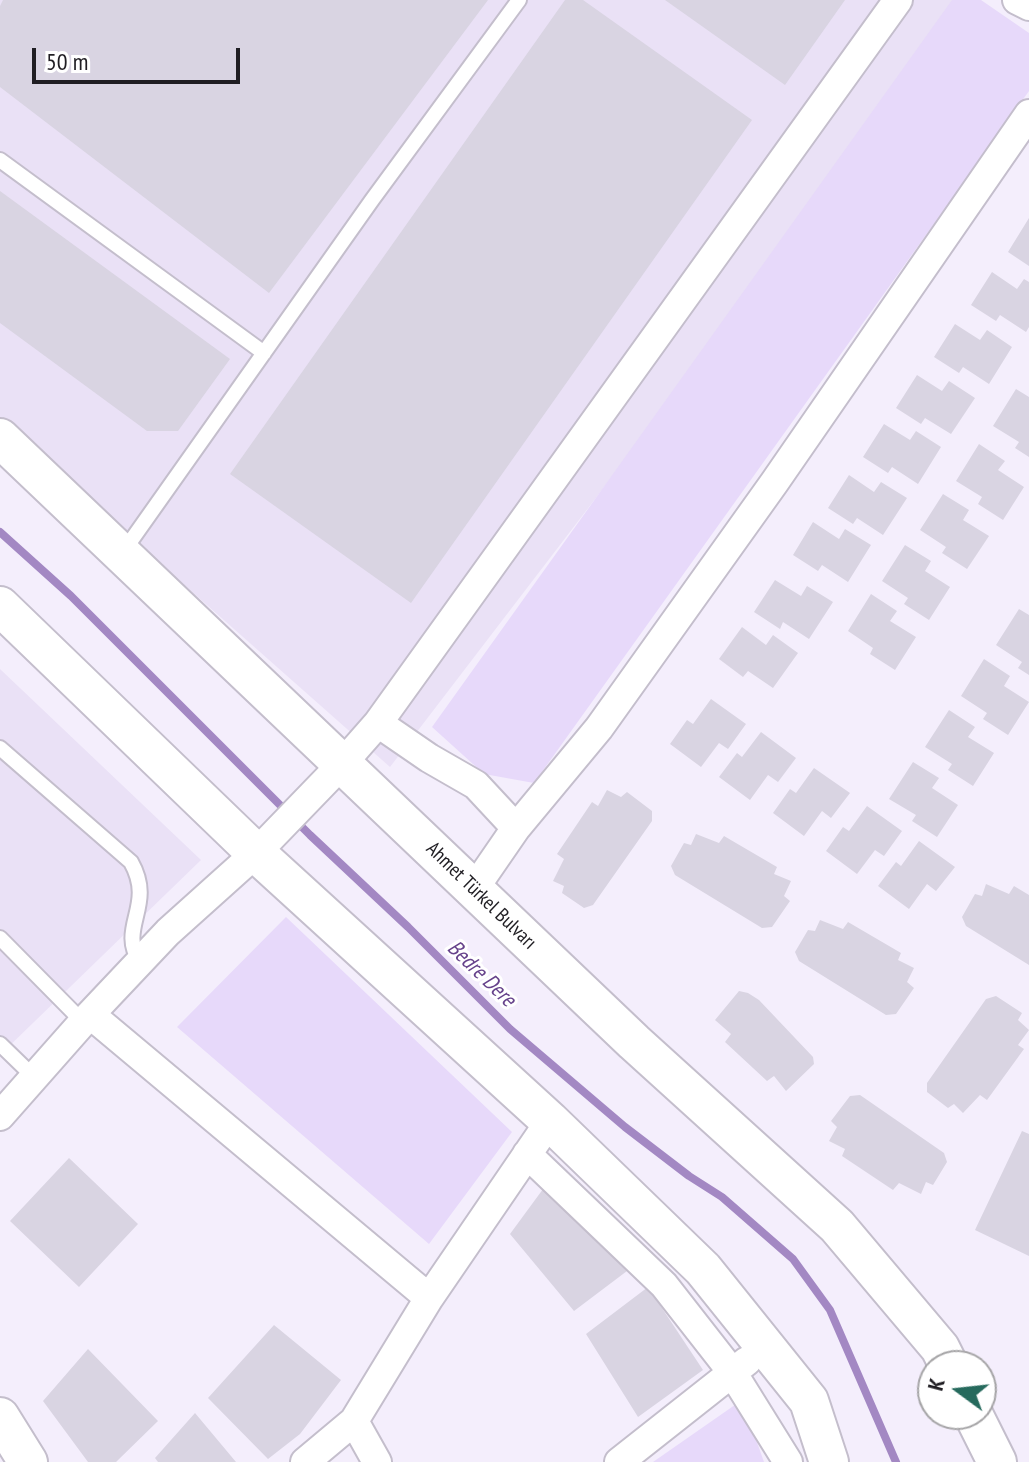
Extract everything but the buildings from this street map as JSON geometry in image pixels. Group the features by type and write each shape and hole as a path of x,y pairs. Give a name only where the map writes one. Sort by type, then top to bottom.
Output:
{"street":[{"path":"0,1116 33,1076 168,932 264,845 378,723 898,0"},
{"path":"1017,0 1029,6"},
{"path":"474,889 516,828 599,728 774,483 1029,114"},
{"name":"Ahmet Türkel Bulvarı","path":"0,438 634,1042 837,1226 941,1350"},
{"path":"0,606 264,845 703,1269 809,1401 829,1462"},
{"path":"378,723 476,785 516,828"},
{"path":"87,1018 429,1298"},
{"path":"305,1462 354,1421 429,1298 550,1121"},
{"path":"527,1154 664,1285 732,1372 788,1462"},
{"path":"619,1462 766,1345"},
{"path":"0,1417 28,1462"},
{"path":"354,1421 377,1462"},
{"path":"981,1430 997,1462"}],"lane":[{"path":"122,554 519,0"},
{"path":"0,160 264,353"},
{"path":"0,748 131,862 140,882 141,896 132,935 132,950 140,962"},
{"path":"0,938 87,1018"},
{"path":"0,1044 33,1076"}],"shaded area":[{"path":"0,0 977,0 390,767 0,422"},
{"path":"952,0 981,0 1029,33 1029,91 534,783 484,774 432,727"},
{"path":"0,669 201,860 0,1055"},
{"path":"286,917 512,1132 429,1244 177,1027"},
{"path":"742,1400 764,1462 653,1462"}],"waterway":[{"name":"Bedre Dere","path":"0,532 71,596 510,1029 625,1127 722,1197 793,1259 830,1310 896,1462"}]}
